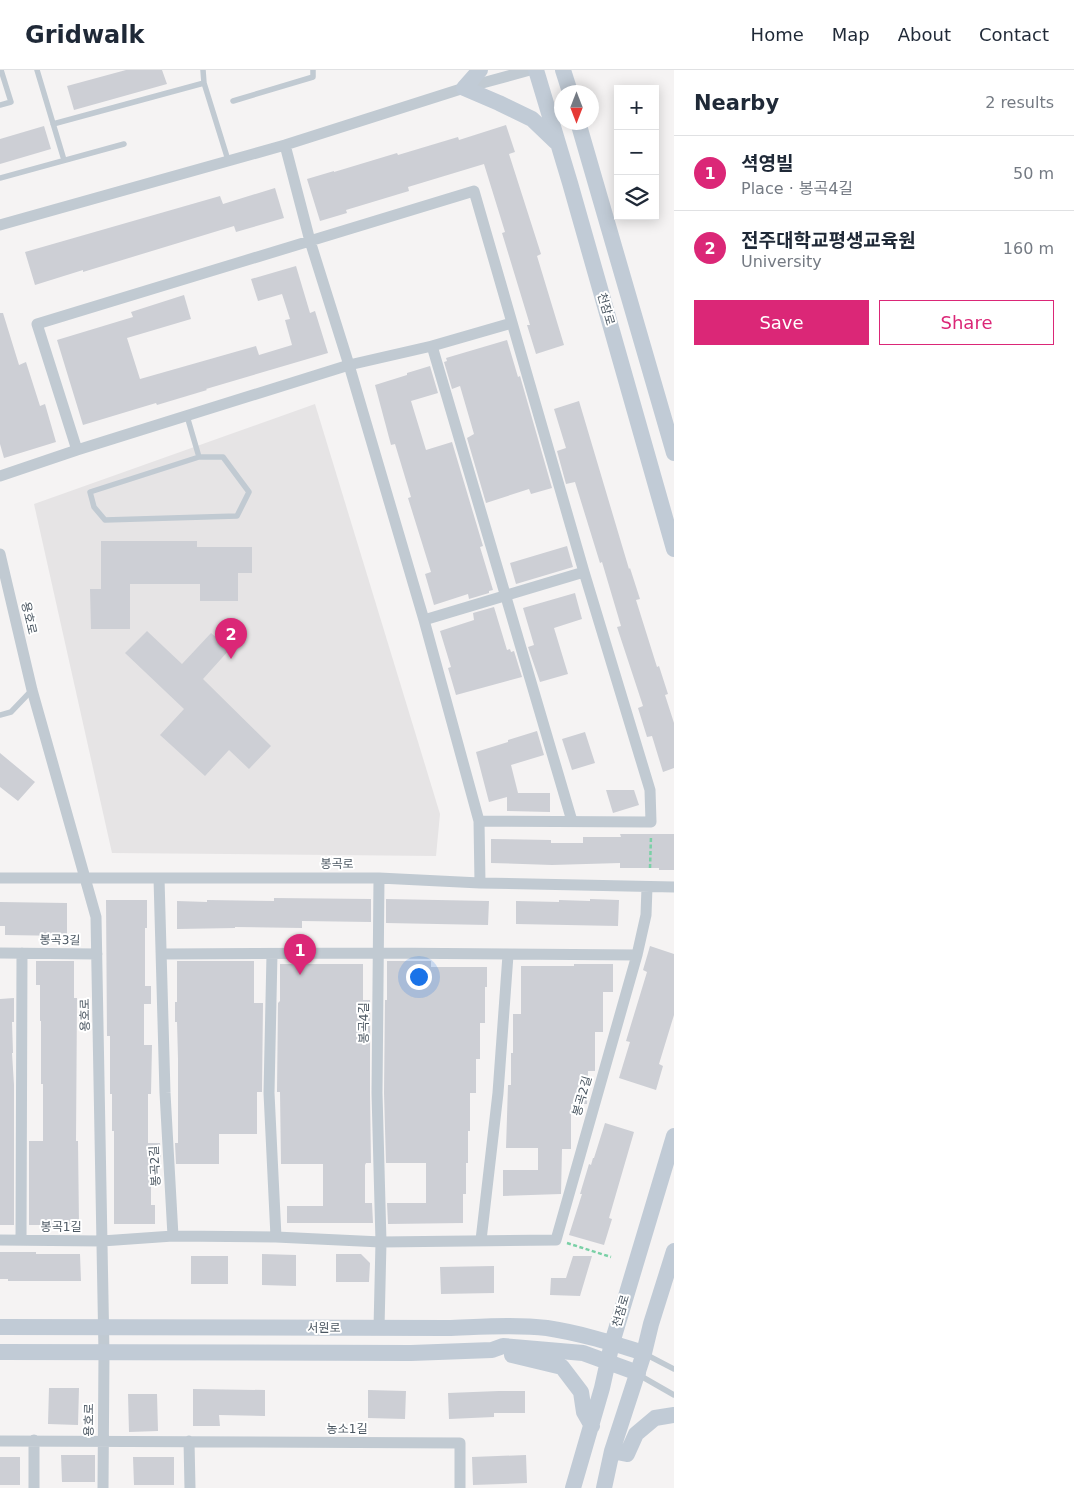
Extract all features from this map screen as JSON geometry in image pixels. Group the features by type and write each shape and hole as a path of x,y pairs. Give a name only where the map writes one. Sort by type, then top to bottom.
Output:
{"street":[{"path":"464,88 480,70"},
{"path":"0,225 285,145 464,88 530,70"},
{"name":"천잠로","path":"536,70 674,549"},
{"path":"563,70 568,85"},
{"path":"464,88 499,102 532,119 558,144"},
{"name":"천잠로","path":"580,130 668,416 674,453"},
{"path":"285,145 310,241 349,365 424,620 479,820 480,883"},
{"path":"76,450 38,324 474,191 584,572 650,790 651,822 479,820"},
{"path":"0,476 76,450 349,365 432,346 512,323"},
{"path":"432,346 572,821"},
{"name":"용호로","path":"0,554 32,690 96,917 104,1353 103,1488"},
{"path":"424,620 584,572"},
{"name":"봉곡로","path":"0,878 379,878 480,883 674,887"},
{"path":"159,878 162,954 637,955"},
{"name":"봉곡4길","path":"379,878 377,1093 382,1242"},
{"name":"봉곡2길","path":"556,1240 637,955 646,915 647,887"},
{"name":"봉곡3길","path":"0,953 97,954"},
{"path":"21,1240 22,953"},
{"name":"봉곡2길","path":"162,954 165,1093 173,1236"},
{"path":"272,954 269,1093 276,1237"},
{"path":"481,1240 498,1093 508,955"},
{"name":"천잠로","path":"573,1488 592,1426 612,1343 674,1136"},
{"path":"102,1241 173,1236 276,1237 382,1242 556,1240"},
{"name":"봉곡1길","path":"0,1240 102,1241"},
{"path":"379,1328 382,1242"},
{"path":"604,1488 612,1451 638,1373 651,1324 670,1279 674,1251"},
{"name":"서원로","path":"0,1327 447,1328 498,1326 546,1328 587,1336 644,1353"},
{"name":"서원로","path":"0,1352 411,1353 492,1350 503,1346 583,1353 638,1373"},
{"path":"492,1350 562,1368 581,1392 584,1412 592,1426"},
{"path":"612,1451 627,1454 636,1434 655,1418 674,1416"},
{"path":"34,1440 34,1488"},
{"name":"농소1길","path":"0,1441 103,1440 460,1444 460,1488"},
{"path":"189,1441 190,1488"}],"lane":[{"path":"0,105 11,102 1,70"},
{"path":"37,70 64,160"},
{"path":"203,70 204,83 228,160"},
{"path":"233,100 313,77 314,70"},
{"path":"53,124 204,83"},
{"path":"0,178 124,144"},
{"path":"186,416 199,457"},
{"path":"199,457 223,457 249,492 237,516 105,520 94,507 90,492 199,457"},
{"path":"0,715 11,712 32,690"},
{"path":"644,1353 674,1369"},
{"path":"638,1373 674,1395"}],"path":[{"path":"650,868 651,822"},
{"path":"556,1240 611,1257"}],"shaded area":[{"path":"315,404 440,814 436,856 112,853 34,504"}],"building":[{"path":"126,70 162,70 167,84 74,110 67,86"},
{"path":"506,125 515,152 509,154 541,254 537,256 564,345 536,354 527,325 530,325 502,233 505,232 484,164 408,187 409,191 346,210 347,213 320,221 307,179 458,137 459,140"},
{"path":"44,126 51,149 0,164 0,139"},
{"path":"275,188 284,218 236,232 234,226 35,285 25,252 220,196 223,204"},
{"path":"296,266 310,313 315,311 328,353 157,405 156,403 83,425 57,340 133,317 131,312 184,295 191,319 127,338 140,379 256,346 259,355 292,345 285,320 290,319 282,294 258,301 251,279"},
{"path":"0,313 3,313 19,365 26,362 40,406 45,404 56,442 4,458 0,444"},
{"path":"507,340 518,377 520,376 552,488 531,494 529,489 486,503 467,438 474,434 460,386 452,389 444,362 447,361 446,358"},
{"path":"430,366 438,393 411,401 426,450 452,442 483,546 480,547 493,590 469,599 468,594 434,605 425,574 431,572 408,498 411,497 395,444 391,445 375,385"},
{"path":"579,401 629,569 640,599 636,600 657,667 659,666 668,694 665,695 674,723 674,768 663,772 652,736 647,737 638,708 643,706 617,627 621,626 602,562 600,563 575,482 566,484 557,451 566,448 554,409"},
{"path":"101,541 197,541 197,547 252,547 252,573 238,573 238,601 200,601 200,584 130,584 130,629 91,629 90,589 101,589"},
{"path":"567,546 573,567 516,584 510,563"},
{"path":"575,593 582,619 554,628 568,674 540,682 528,647 534,645 523,608"},
{"path":"494,607 507,650 514,651 522,677 456,695 448,668 451,667 440,631 474,620 473,613"},
{"path":"147,631 182,664 211,633 230,649 203,679 271,746 249,769 229,750 205,776 160,735 184,709 125,653"},
{"path":"537,731 544,755 511,765 518,793 550,793 550,812 507,811 507,797 489,802 476,752"},
{"path":"585,732 595,763 572,770 562,739"},
{"path":"0,753 35,782 18,801 0,787"},
{"path":"606,790 634,790 639,805 613,813"},
{"path":"620,834 674,834 674,870 620,868 620,863 552,865 491,863 491,839 551,840 551,843 583,843 583,837 621,837"},
{"path":"274,898 371,899 371,922 302,921 302,928 235,927 177,929 177,901 274,901"},
{"path":"386,899 489,901 488,925 386,923"},
{"path":"590,899 619,900 618,926 516,924 516,901 559,902 559,900 590,901"},
{"path":"106,900 147,900 145,986 151,986 151,1004 144,1004 144,1045 152,1045 151,1094 148,1094 148,1143 160,1143 161,1164 151,1164 151,1205 155,1205 155,1224 114,1224 114,1131 112,1131 112,1094 110,1094 110,1036 107,1036"},
{"path":"0,902 67,903 67,936 5,935 5,926 0,926"},
{"path":"650,946 674,954 674,1015 659,1064 663,1066 656,1090 619,1078 630,1042 626,1041 647,972 643,970"},
{"path":"36,961 74,961 74,998 77,998 76,1141 78,1141 79,1225 29,1225 29,1141 43,1141 40,985 36,985"},
{"path":"177,961 254,961 254,1003 263,1003 262,1092 257,1092 257,1134 219,1134 219,1164 176,1164 175,1143 178,1143 178,1059 177,1022 175,1022"},
{"path":"387,961 431,961 431,967 487,967 485,1023 480,1023 480,1059 476,1059 476,1093 470,1093 470,1131 468,1131 466,1194 463,1194 463,1223 388,1224 387,1203 426,1203 426,1163 386,1163 384,1093"},
{"path":"280,964 363,964 363,1000 370,1000 371,1163 366,1163 365,1165 365,1203 372,1203 373,1223 287,1223 287,1206 323,1206 323,1164 281,1164 280,1092 277,1092"},
{"path":"574,964 613,964 613,992 603,992 603,1032 595,1032 595,1071 588,1071 587,1104 571,1104 571,1149 562,1149 561,1194 503,1196 503,1170 538,1170 538,1148 506,1148 508,1085 511,1085 511,1053 513,1053 513,1014 521,1014 521,966 574,966"},
{"path":"14,998 12,1053 14,1085 14,1225 0,1225 0,999"},
{"path":"605,1123 634,1132 609,1218 612,1219 604,1245 569,1235 589,1164 591,1165 594,1158"},
{"path":"0,1252 80,1254 81,1281 8,1281 8,1279 0,1279"},
{"path":"262,1254 296,1255 296,1286 262,1285"},
{"path":"336,1254 361,1254 370,1263 369,1282 336,1282"},
{"path":"191,1256 228,1256 228,1284 191,1284"},
{"path":"573,1256 592,1256 580,1296 550,1295 551,1278 566,1278"},
{"path":"494,1266 494,1293 441,1294 440,1267"},
{"path":"49,1388 79,1388 78,1425 48,1424"},
{"path":"193,1389 265,1390 265,1416 219,1415 220,1426 193,1426"},
{"path":"368,1390 406,1391 405,1419 368,1418"},
{"path":"525,1391 525,1413 494,1413 494,1417 449,1419 448,1393"},
{"path":"128,1394 157,1394 158,1431 129,1432"},
{"path":"61,1455 95,1455 95,1482 62,1482"},
{"path":"526,1455 527,1483 473,1485 472,1457"},
{"path":"0,1457 20,1457 20,1485 0,1485"},
{"path":"133,1457 174,1457 174,1485 134,1485"}],"place":[{"name":"전주대학교평생교육원","path":"231,659"},
{"name":"셕영빌","path":"300,975"}]}
